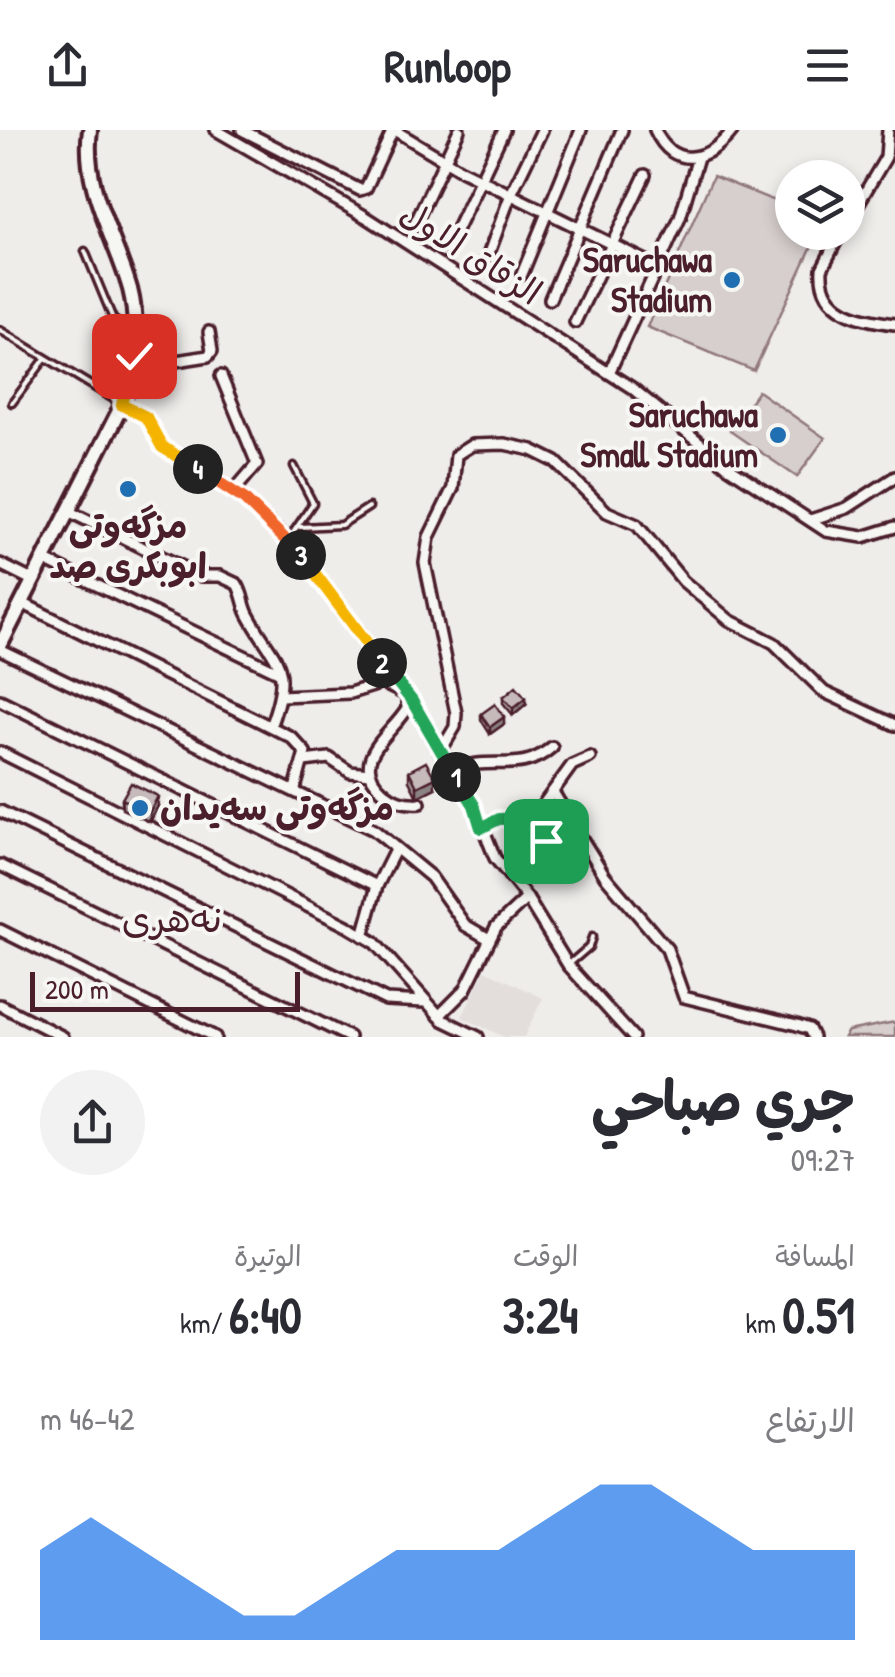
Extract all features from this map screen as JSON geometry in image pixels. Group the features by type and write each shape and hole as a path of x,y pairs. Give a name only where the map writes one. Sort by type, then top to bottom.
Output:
{"street":[{"path":"90,130 95,188 130,291 134,356 122,405 1,643 374,830 431,877 465,925 489,939"},
{"name":"الزقاق الاول","path":"216,130 366,217 609,374 657,406 726,466 807,520 850,537 876,536 895,527"},
{"path":"242,130 360,190 366,188 394,130 410,135 444,160 658,267"},
{"path":"414,226 459,130"},
{"path":"448,248 504,130"},
{"path":"486,261 511,194 542,130"},
{"path":"522,274 581,130"},
{"path":"550,299 622,130"},
{"path":"655,130 670,150 698,158 716,150 733,130"},
{"path":"865,192 886,157 888,130"},
{"path":"886,157 895,166"},
{"path":"609,374 680,218 698,158"},
{"path":"575,322 645,175"},
{"path":"832,250 822,268 829,298 850,316 895,324"},
{"path":"134,356 176,360 208,356 212,352 209,332"},
{"path":"221,376 257,464 233,492"},
{"path":"122,405 146,417 162,447 233,492 288,540 406,694 474,805 495,858 527,898 568,965 634,1037"},
{"path":"440,752 455,726 456,713 426,552 452,488 456,454 472,445 504,444 532,450 556,462 607,512 637,525 682,581 729,620 774,644 824,692 895,725"},
{"path":"807,520 847,508 895,477"},
{"path":"70,512 201,576 213,580 220,576 236,584 246,611 271,645 281,674 280,696 271,724"},
{"path":"44,560 281,674"},
{"path":"0,564 34,580"},
{"path":"22,603 271,724 301,746 304,761 295,789"},
{"path":"280,696 350,693 382,684 406,694"},
{"path":"370,774 371,754 407,709 406,694"},
{"path":"0,700 377,886"},
{"path":"452,772 486,761 523,764 552,746"},
{"path":"0,752 374,942 439,1016 478,1037"},
{"path":"481,828 499,819 526,818 545,806 572,764 590,757"},
{"path":"304,761 329,758 350,772 370,774 396,801 420,803"},
{"path":"553,792 604,876 667,949 684,996 797,1025 813,1037"},
{"path":"0,811 386,1000 424,1002"},
{"path":"526,818 546,841"},
{"path":"363,936 377,886 396,850"},
{"path":"0,865 349,1037"},
{"path":"439,1016 464,990 506,914 527,898"},
{"path":"0,930 214,1037"},
{"path":"0,1005 63,1037"}],"lane":[{"path":"85,251 114,319 135,334"},
{"path":"0,330 122,405"},
{"path":"12,404 45,359"},
{"path":"288,540 313,503 294,466"},
{"path":"300,527 341,525 369,507"},
{"path":"568,965 589,947 592,937"}],"shaded area":[{"name":"Saruchawa Stadium","path":"713,176 775,201 775,250 810,250 754,371 647,327"},
{"name":"Saruchawa Small Stadium","path":"758,391 825,438 797,477 730,431"},
{"path":"485,970 543,998 524,1037 504,1037 462,1017"},
{"path":"895,1022 895,1037 844,1037 848,1031"}],"building":[{"path":"516,686 526,698 513,708 503,697"},
{"path":"495,704 504,717 490,727 481,714"},
{"path":"426,762 435,778 417,787 409,771"},
{"path":"131,783 158,796 150,812 122,799"}],"place":[{"name":"Saruchawa Stadium","path":"732,280"},
{"name":"Saruchawa Small Stadium","path":"778,435"},
{"name":"مزگەوتی ابوبکری صد","path":"128,489"},
{"name":"مزگەوتی سەیدان","path":"140,808"}],"district":[{"name":"نەھری","path":"172,919"}],"route":[{"path":"134,356 122,405 146,417 162,447 244,499 294,546 412,701 474,805 481,828 512,816 526,818 546,841"}]}
